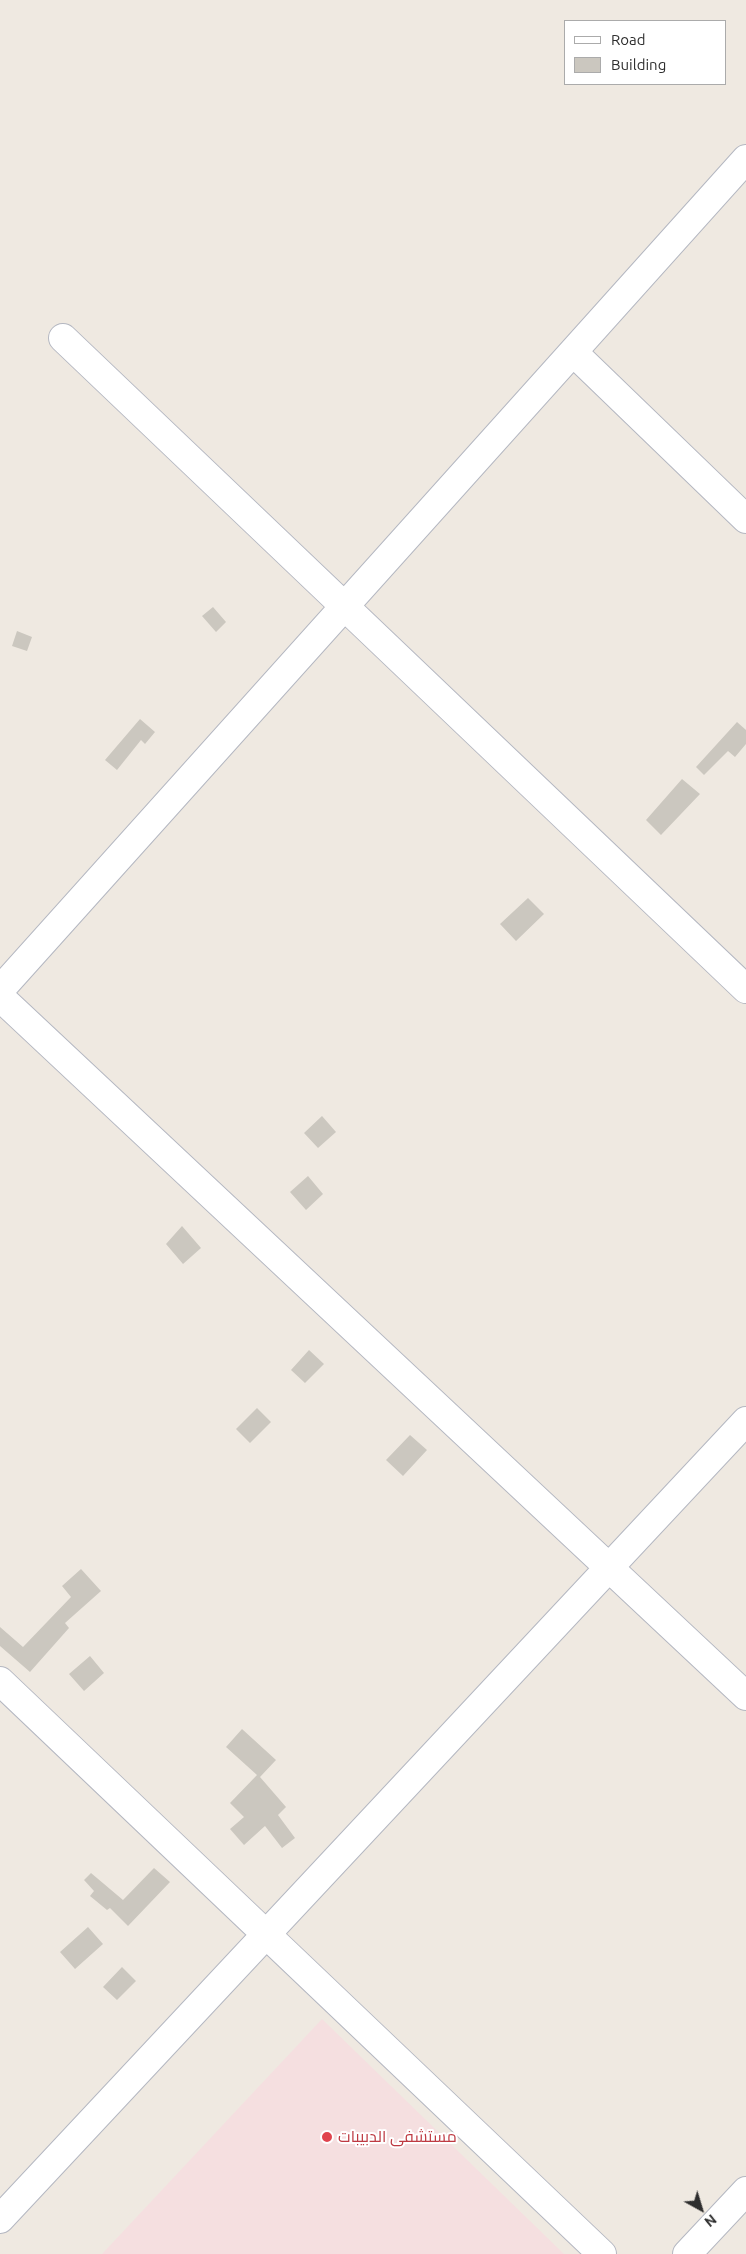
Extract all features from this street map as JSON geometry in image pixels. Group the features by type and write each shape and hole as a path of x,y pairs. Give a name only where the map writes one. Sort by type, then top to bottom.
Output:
{"street":[{"path":"0,990 746,159"},
{"path":"63,338 746,989"},
{"path":"573,352 746,519"},
{"path":"0,997 746,1696"},
{"path":"0,2219 746,1421"},
{"path":"0,1681 602,2254"},
{"path":"687,2254 746,2191"}],"shaded area":[{"name":"مستشفى الدبيبات","path":"322,2019 564,2254 102,2254"}],"building":[{"path":"213,607 226,622 216,632 202,616"},
{"path":"17,631 32,637 27,651 12,646"},
{"path":"140,719 155,732 145,744 141,740 117,770 105,760"},
{"path":"737,722 746,730 746,744 735,757 728,751 704,775 696,767"},
{"path":"682,779 700,794 661,835 646,820"},
{"path":"528,898 544,914 516,941 500,924"},
{"path":"322,1116 336,1132 318,1148 304,1133"},
{"path":"308,1176 323,1194 306,1210 290,1192"},
{"path":"182,1226 201,1248 183,1264 166,1244"},
{"path":"309,1350 324,1364 305,1383 291,1370"},
{"path":"257,1408 271,1422 250,1443 236,1429"},
{"path":"410,1435 427,1450 403,1476 386,1460"},
{"path":"81,1569 101,1591 65,1623 69,1628 30,1672 0,1646 0,1627 23,1647 71,1597 62,1586"},
{"path":"90,1656 104,1673 84,1691 69,1674"},
{"path":"242,1729 276,1760 260,1777 286,1807 278,1815 295,1838 282,1848 265,1826 244,1845 230,1829 244,1817 230,1803 257,1775 226,1747"},
{"path":"154,1868 170,1882 128,1926 110,1908 107,1910 90,1896 94,1891 84,1880 91,1873 123,1900"},
{"path":"88,1927 103,1944 75,1969 60,1952"},
{"path":"122,1967 136,1981 117,2000 103,1987"}],"place":[{"name":"مستشفى الدبيبات","path":"327,2137"}]}
